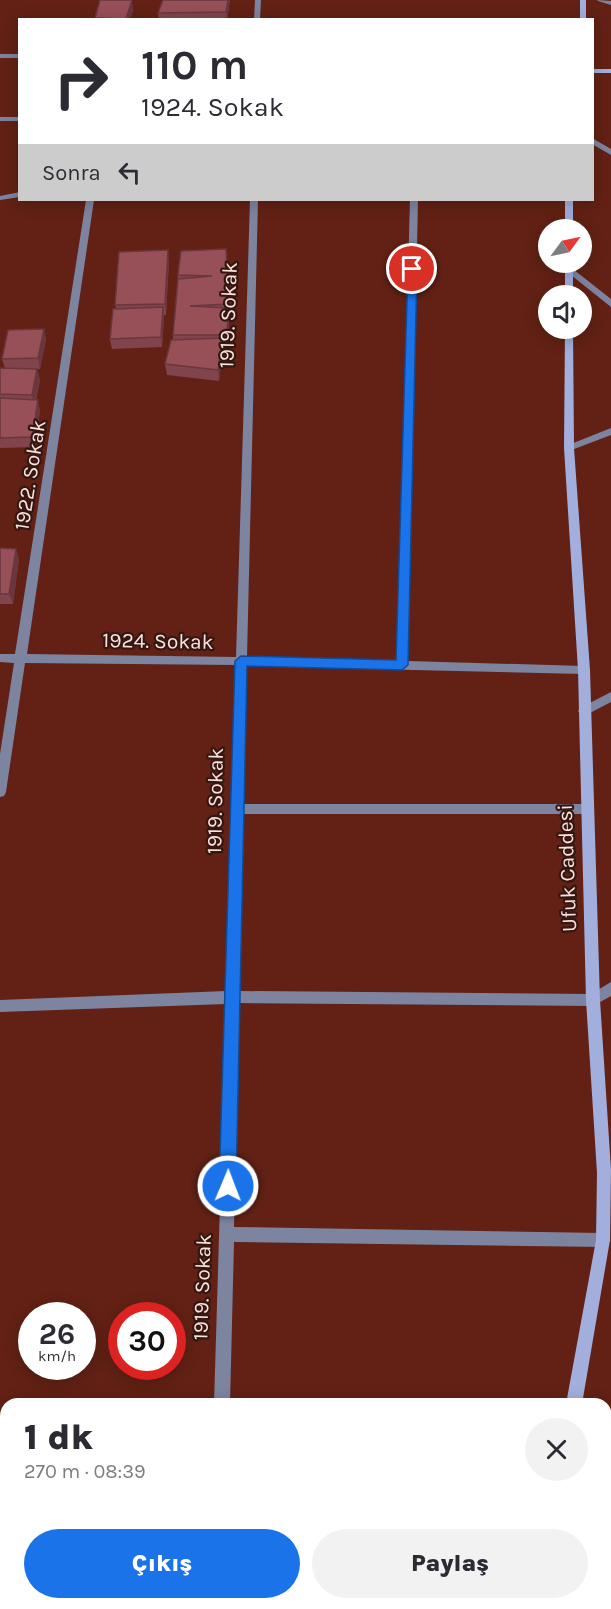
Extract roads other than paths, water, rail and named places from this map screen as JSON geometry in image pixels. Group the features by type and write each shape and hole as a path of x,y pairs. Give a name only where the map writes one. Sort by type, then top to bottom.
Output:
{"main road":[{"path":"583,0 583,18"},
{"path":"594,71 611,71"},
{"path":"569,201 569,219"},
{"name":"Ufuk Caddesi","path":"569,339 569,448 584,669 593,1000 607,1170 603,1240 575,1398"}],"street":[{"path":"257,18 258,0"},
{"path":"600,0 611,3"},
{"path":"0,56 18,56"},
{"path":"0,119 18,119"},
{"path":"594,141 611,153"},
{"path":"0,198 18,194"},
{"name":"1922. Sokak","path":"0,792 90,201"},
{"name":"1919. Sokak","path":"222,1398 254,201"},
{"path":"402,665 414,201"},
{"path":"577,273 611,304"},
{"path":"569,448 611,431"},
{"name":"1924. Sokak","path":"0,658 584,669"},
{"path":"584,711 611,697"},
{"path":"237,809 587,809"},
{"path":"0,1006 233,997 593,1000 611,988"},
{"path":"226,1234 603,1240"}]}
